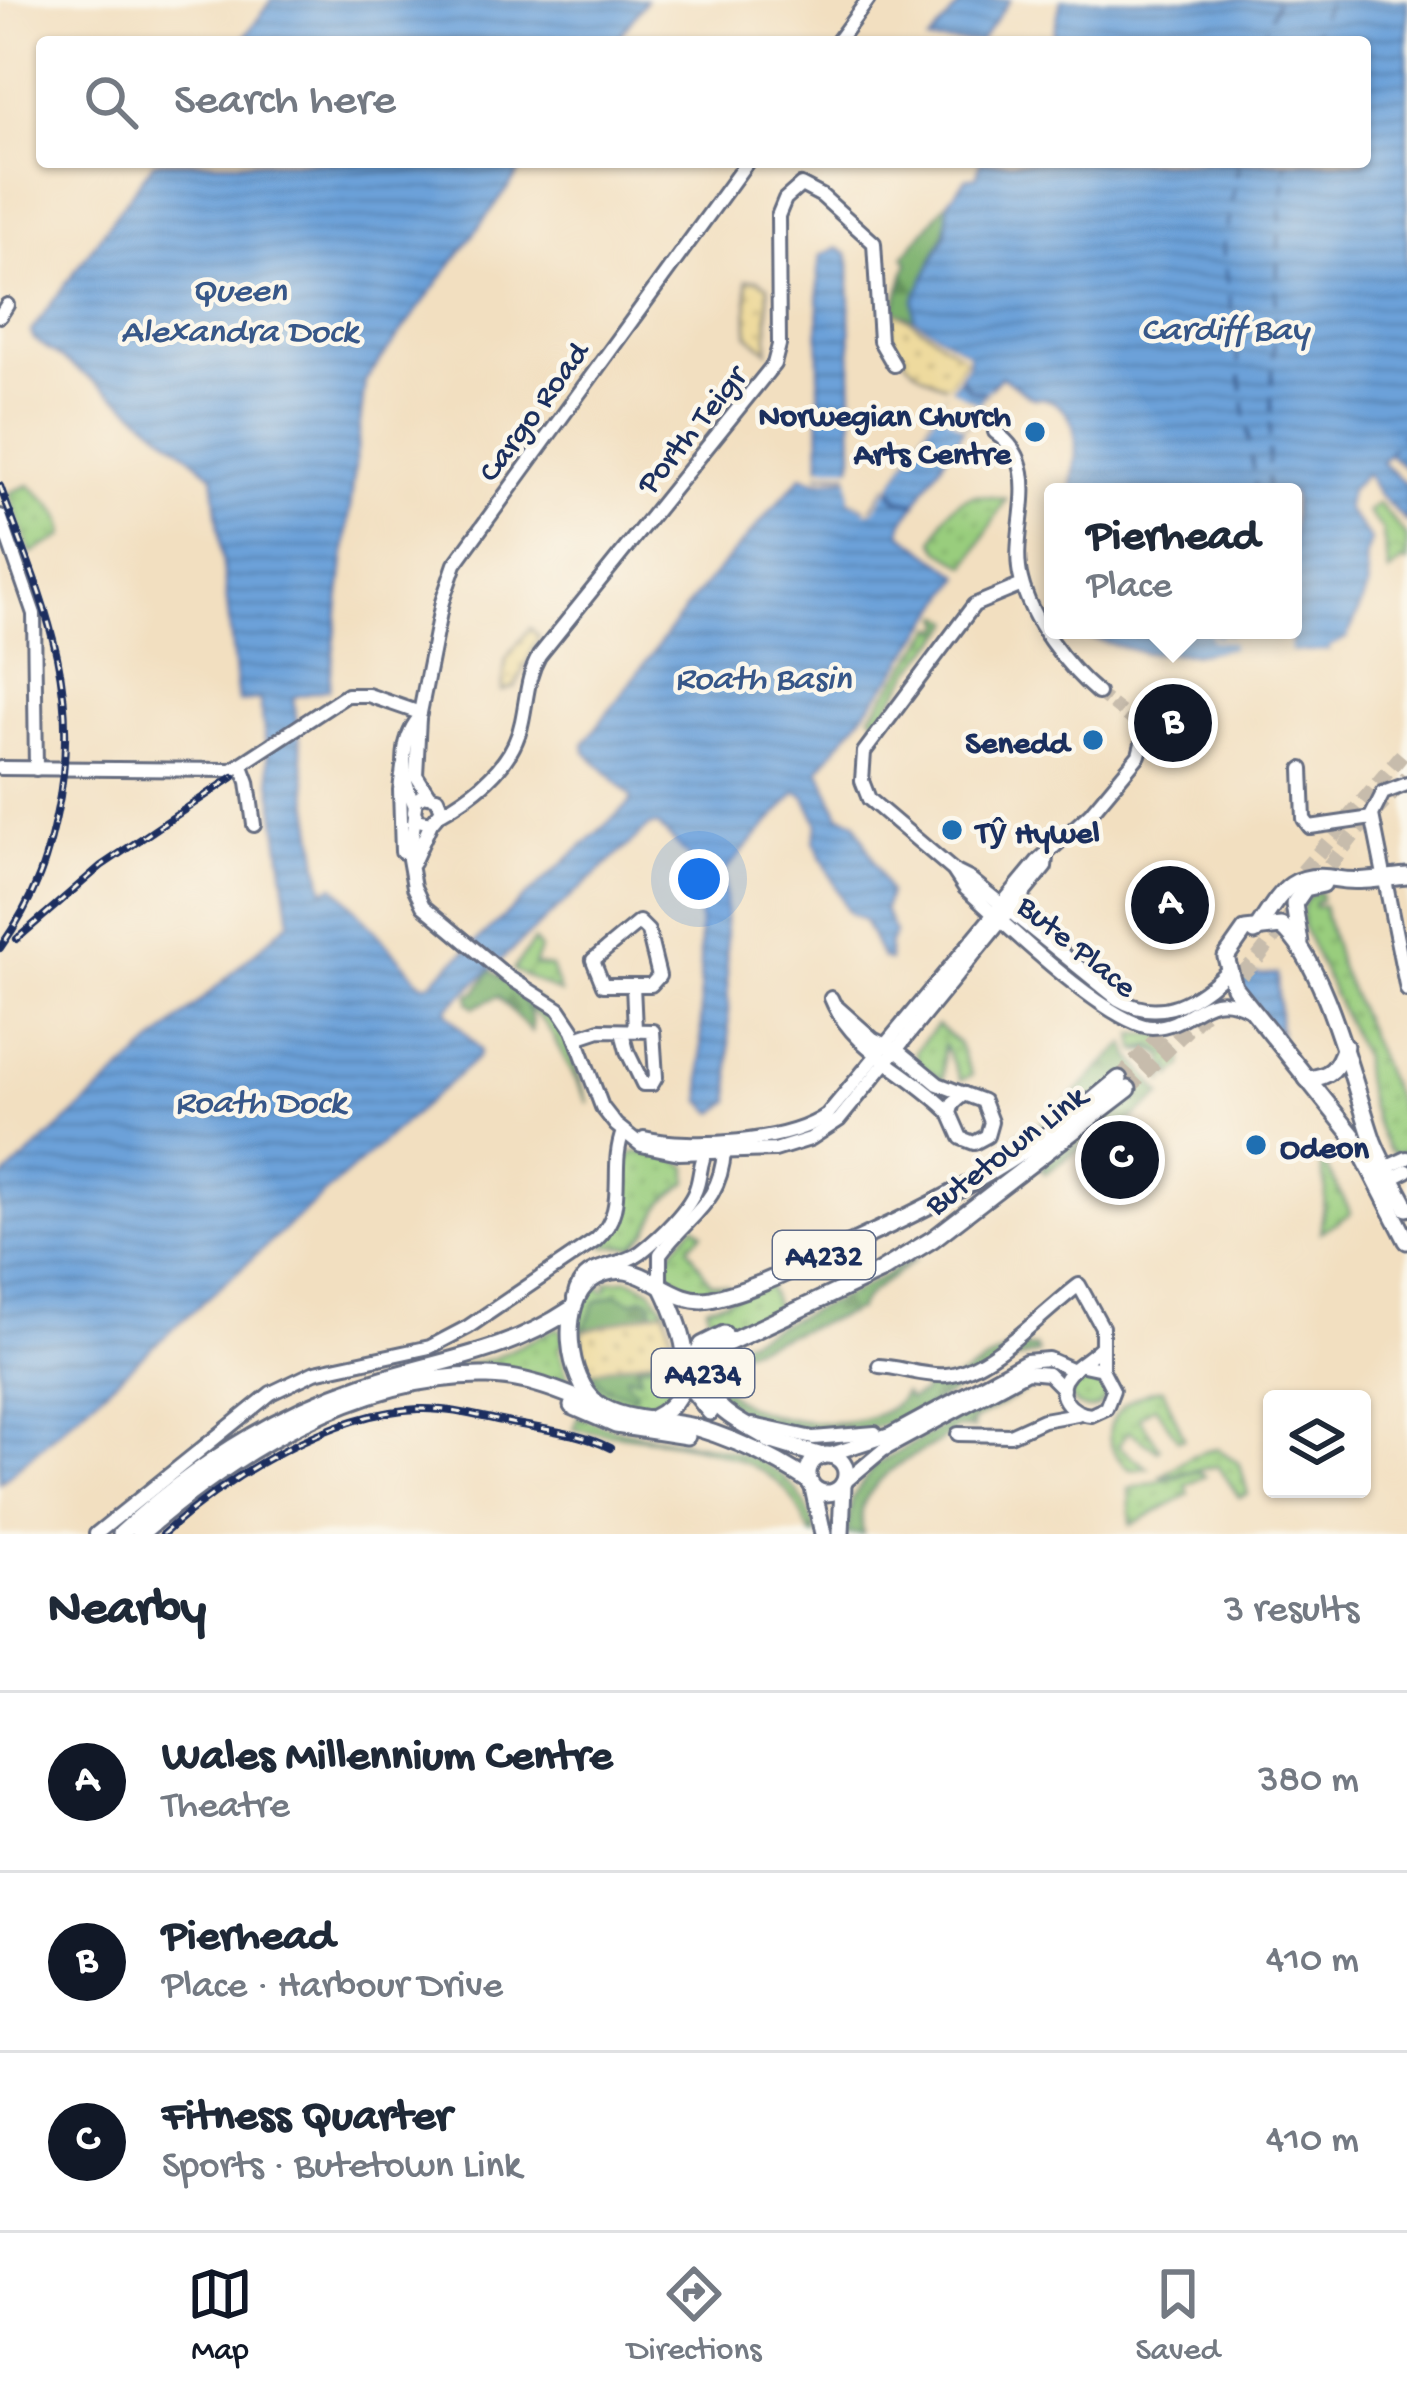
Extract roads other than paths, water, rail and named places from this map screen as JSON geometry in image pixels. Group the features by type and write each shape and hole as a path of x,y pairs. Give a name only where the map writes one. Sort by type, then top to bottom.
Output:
{"main road":[{"path":"1334,879 1330,875 1299,879 1283,892 1229,969 1234,987 1249,1008 1387,1175 1407,1208"},
{"path":"1407,876 1334,879 1305,888 1295,901 1294,920 1300,946 1345,1046 1407,1241"},
{"path":"1259,927 1281,926 1300,946"},
{"path":"1307,1079 1335,1070 1345,1046"},
{"name":"Butetown Link","path":"660,1283 688,1298 705,1300 827,1254 983,1179 1124,1084 933,1239 879,1272 785,1316"},
{"path":"121,1534 172,1489 286,1417 365,1391 504,1346 572,1306 588,1283 615,1270 639,1273 660,1283 674,1313 689,1371 673,1406 653,1418 608,1410 528,1381 485,1376 365,1391 246,1454 140,1534"},
{"path":"572,1306 570,1330 581,1383 608,1410"},
{"name":"A4232","path":"689,1371 697,1350 708,1340 785,1316"},
{"name":"A4234","path":"785,1316 718,1346 704,1363 703,1380 711,1400 811,1485"},
{"name":"A4234","path":"689,1371 695,1393 709,1412 773,1449"},
{"path":"466,1378 533,1391 623,1427 773,1449"},
{"name":"A4234","path":"653,1418 773,1449 825,1456"},
{"path":"823,1534 808,1469 825,1456 844,1464 842,1534"},
{"path":"811,1485 829,1494 844,1484"}],"street":[{"path":"841,36 868,0"},
{"name":"Cargo Road","path":"420,716 442,602 462,550 743,168"},
{"name":"Porth Teigr","path":"436,818 490,777 511,753 528,680 546,645 774,364 779,345 778,216 785,199 801,185 822,196 874,243 880,341 894,365"},
{"path":"995,437 1013,446 1023,476 1022,585 1044,626"},
{"path":"0,517 34,614 36,769"},
{"name":"Bute Place","path":"1022,585 974,605 869,742 861,764 862,781 878,810 1003,913 1109,1011 1133,1024 1162,1026 1217,1000 1249,1008"},
{"path":"1051,639 1064,663 1098,693"},
{"path":"0,768 232,770 347,695 362,694 420,716"},
{"path":"420,716 409,730 403,767 401,843 419,901 496,967 554,1004 576,1038 598,1099 623,1132 641,1145 663,1151 703,1153 783,1149 839,1120 887,1054 1045,867 1046,857 1139,755 1144,743 1138,725"},
{"path":"410,869 436,818 432,796 416,775 420,716"},
{"path":"242,766 254,825"},
{"path":"403,767 414,810 410,869"},
{"path":"1301,769 1304,819 1310,827 1372,818"},
{"path":"1407,784 1377,800 1372,818 1407,990"},
{"path":"414,810 432,796 461,798"},
{"path":"414,810 436,818"},
{"name":"Bute Place","path":"1003,913 1118,999 1143,1010 1176,1008 1212,986 1229,969"},
{"path":"639,922 648,931 659,976 651,985 634,986 603,985 593,960 639,922"},
{"path":"576,1038 598,1031 629,1031 634,986"},
{"path":"833,1002 839,1020 887,1054 946,1090 983,1101 992,1122 987,1136 974,1143 961,1138 950,1113 887,1054"},
{"path":"616,1155 637,1140 784,1136 815,1124 836,1108 887,1054"},
{"path":"950,1113 964,1094"},
{"path":"96,1534 282,1387 333,1367 430,1347 468,1328 586,1247 609,1227 616,1208 616,1155 623,1132"},
{"path":"572,1306 584,1275 601,1264 636,1255 684,1207 697,1187 703,1153 716,1140"},
{"path":"716,1140 725,1153"},
{"path":"660,1283 660,1254 708,1202 725,1153"},
{"path":"1387,1175 1407,1157"},
{"path":"879,1366 938,1375 966,1370 1004,1346 1079,1285 1102,1327 1102,1369 1112,1381 1110,1403 1099,1413 1042,1420 1010,1435 958,1434"},
{"path":"1042,1420 1078,1368 1100,1348"},
{"path":"825,1456 883,1438 1026,1361 1048,1358 1078,1368 1102,1369"},
{"path":"844,1484 883,1450 1027,1372 1048,1374 1078,1414"},
{"path":"735,1419 784,1433 831,1438 880,1432 911,1422"}],"water":[{"path":"272,0 646,0 619,36 245,36"},
{"path":"964,0 1010,0 984,36 933,36"},
{"name":"Cardiff Bay","path":"1061,0 1407,0 1407,429 1401,435 1407,439 1407,469 1389,455 1393,447 1382,463 1407,485 1407,522 1366,474 1350,490 1346,509 1371,540 1365,557 1368,588 1347,639 1330,651 1274,654 1231,649 1151,655 1094,639 1302,639 1302,483 1072,483 1075,437 1067,413 1001,376 986,392 970,389 960,375 969,361 967,354 914,319 914,299 946,234 949,200 967,178 977,176 979,168 1371,168 1371,36 1053,36"},
{"path":"150,168 523,168 365,381 329,689 293,697 323,890 335,886 422,984 429,984 631,802 631,796 586,752 584,744 697,594 802,476 818,481 851,478 850,500 870,512 887,486 898,501 916,504 902,523 901,533 961,576 890,680 819,769 839,815 855,821 889,893 884,910 895,933 889,960 882,958 864,920 848,912 814,841 818,824 805,796 797,792 724,872 731,1101 715,1113 702,1101 699,876 689,857 658,825 651,825 447,1008 480,1050 478,1057 0,1483 0,1181 290,921 260,700 238,702 213,475 124,402 34,339 31,332"},
{"path":"837,248 847,254 849,263 853,456 849,473 820,474 818,272 820,256"},
{"path":"958,376 969,390 986,394 918,499 899,499 890,486"},
{"path":"1277,974 1280,1037 1242,990 1237,976"}],"tunnel":[{"path":"1098,693 1138,725"},
{"path":"1288,889 1407,749"},
{"path":"1315,884 1407,778"},
{"path":"1128,1089 1258,958 1300,903"},
{"path":"1119,1079 1199,994"}],"railway":[{"path":"0,486 42,601 65,712 60,796 46,857 32,894 0,948"},
{"path":"17,939 101,866 233,777"},
{"path":"163,1534 218,1491 282,1451 385,1413 454,1411 574,1435 610,1448"}],"place":[{"name":"Norwegian Church Arts Centre","path":"1035,432"},
{"name":"Pierhead","path":"1173,723"},
{"name":"Senedd","path":"1093,740"},
{"name":"Tŷ Hywel","path":"952,830"},
{"name":"Wales Millennium Centre","path":"1170,905"},
{"name":"Odeon","path":"1256,1145"},
{"name":"Fitness Quarter","path":"1120,1160"}],"water label":[{"name":"Queen Alexandra Dock","path":"239,308"},
{"name":"Roath Basin","path":"763,675"},
{"name":"Roath Dock","path":"260,1099"}]}
